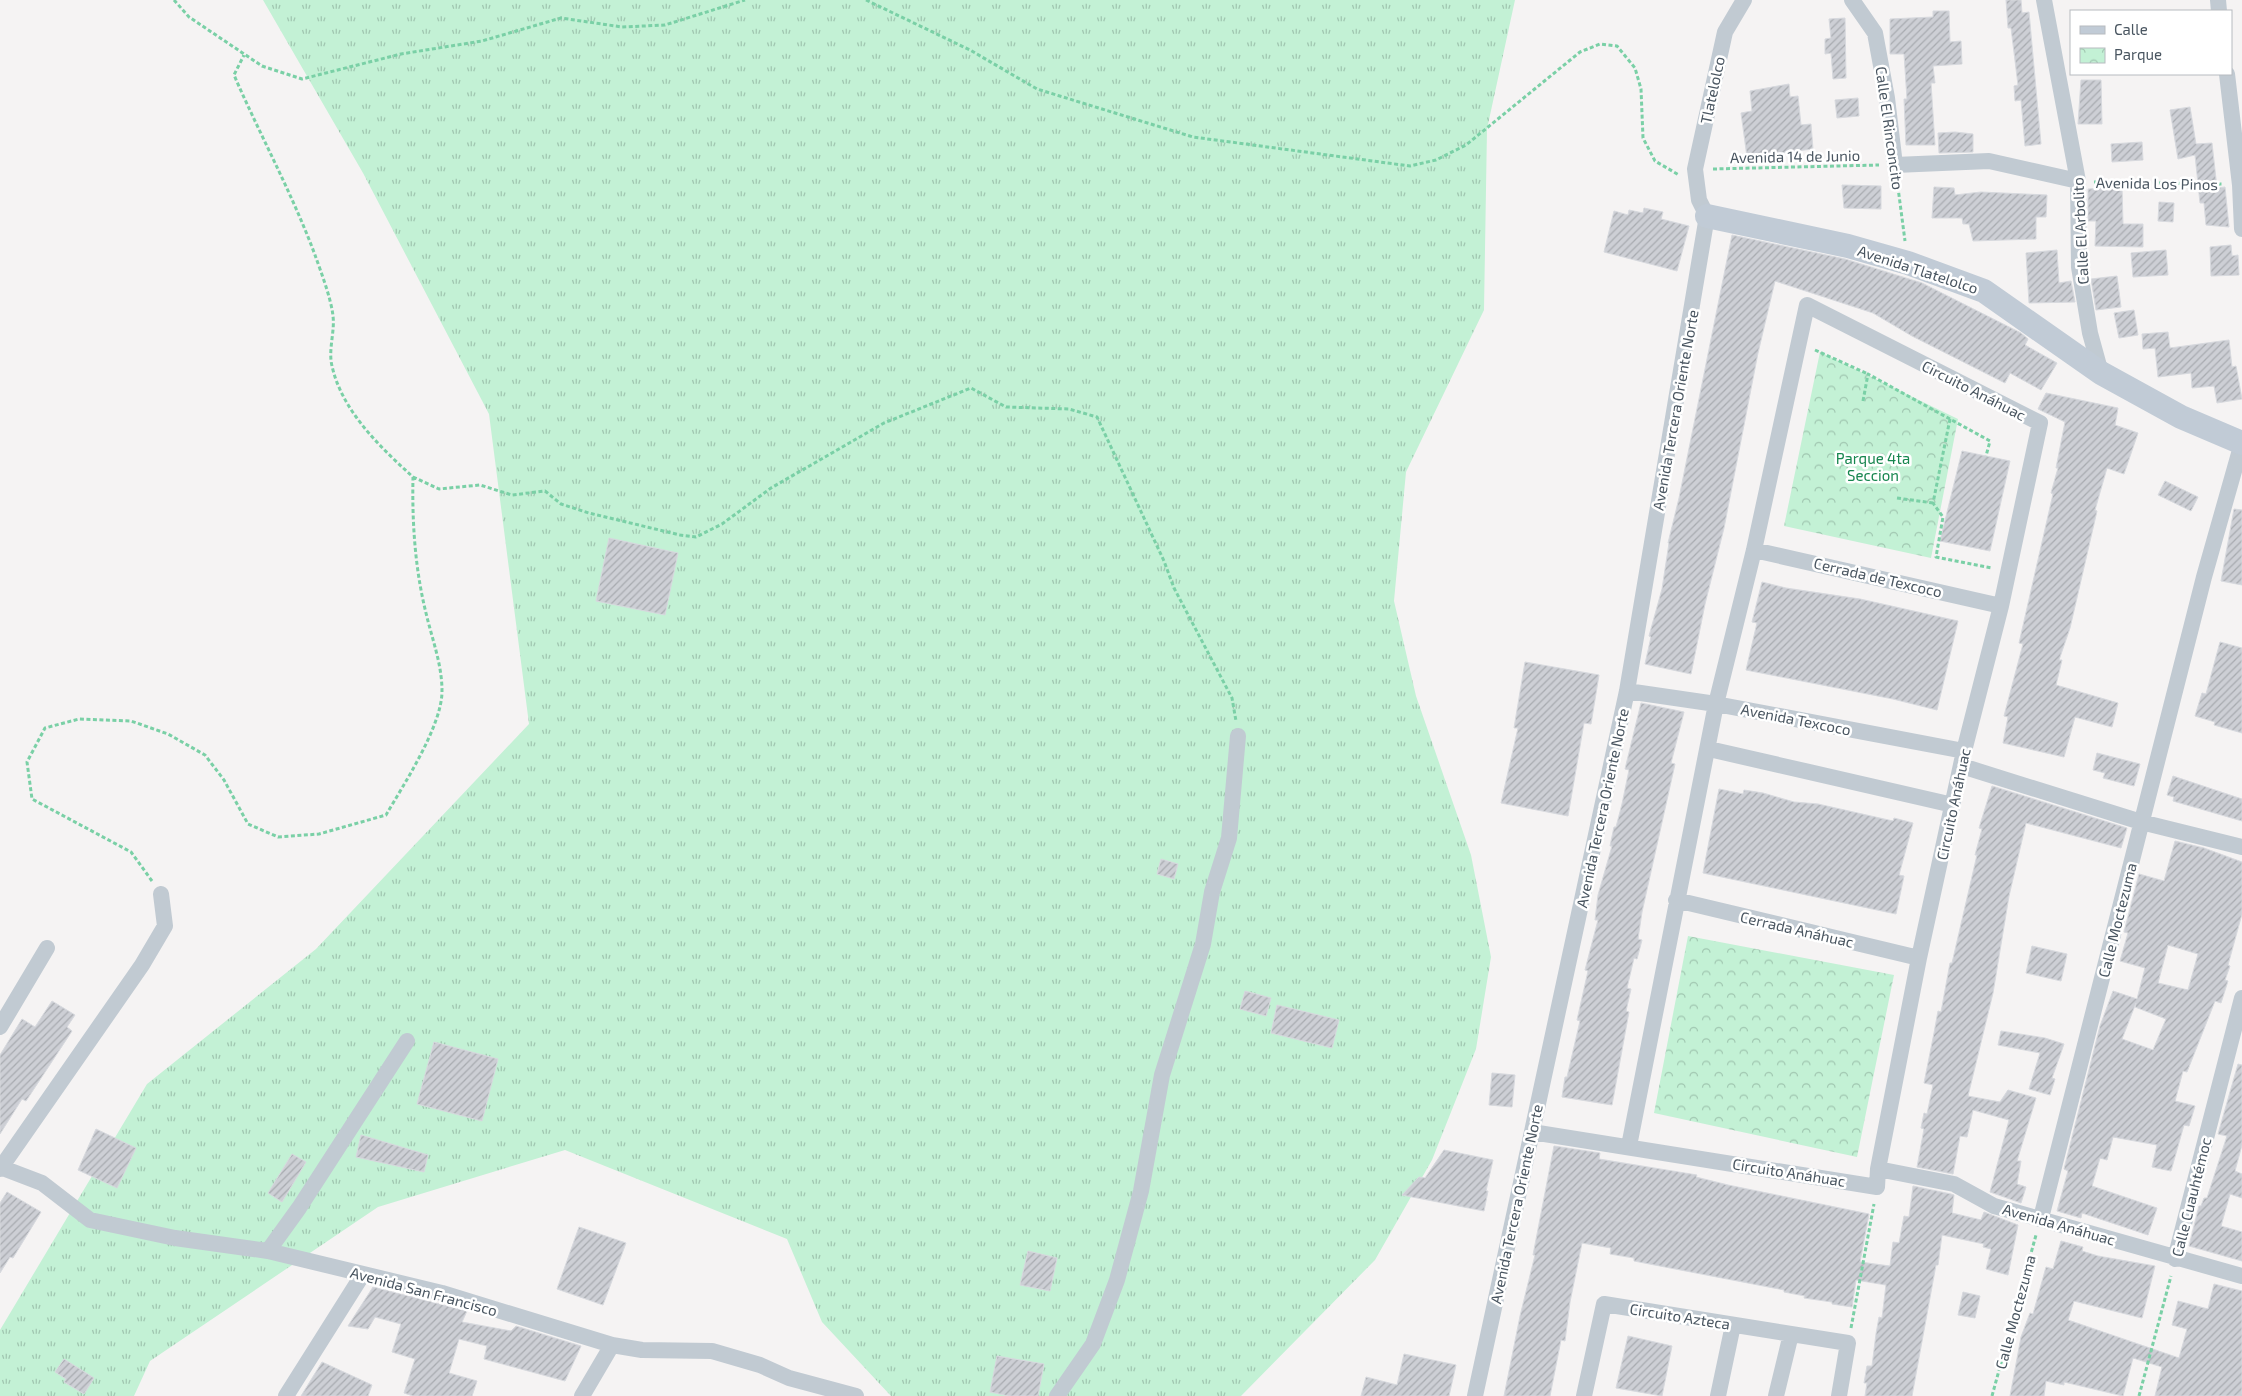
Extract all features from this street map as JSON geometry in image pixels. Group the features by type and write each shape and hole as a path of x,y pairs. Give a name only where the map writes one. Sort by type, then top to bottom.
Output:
{"street":[{"name":"Tlatelolco","path":"1696,177 1725,32 1744,0"},
{"name":"Calle El Rinconcito","path":"1852,0 1875,33 1887,98 1895,165"},
{"name":"Calle El Arbolito","path":"2044,0 2078,181 2079,267 2090,333 2101,373"},
{"path":"2227,75 2241,185 2242,229"},
{"name":"Avenida Los Pinos","path":"1895,165 1989,161 2078,181"},
{"path":"1696,177 1700,200 1707,216"},
{"name":"Avenida Tlatelolco","path":"1707,216 1848,246 1908,263 1984,291 2101,373 2181,417 2242,443"},
{"name":"Avenida Tercera Oriente Norte","path":"1475,1396 1627,691 1707,216"},
{"name":"Circuito Anáhuac","path":"1806,305 2040,423 2001,606 1963,758 1919,958 1878,1169 1877,1187 1629,1146 1676,900 1709,749 1716,704 1754,550 1806,305"},
{"name":"Calle Moctezuma","path":"2041,1218 2204,577 2242,443"},
{"name":"Cerrada de Texcoco","path":"1754,550 2001,606"},
{"name":"Avenida Texcoco","path":"1627,691 1716,704 1963,758 2141,822 2242,847"},
{"path":"1057,1396 1093,1344 1118,1280 1141,1191 1162,1076 1203,944 1212,892 1229,838 1238,736"},
{"path":"1709,749 1953,806"},
{"path":"0,1168 142,966 165,926 160,894"},
{"name":"Cerrada Anáhuac","path":"1676,900 1919,958"},
{"path":"0,1027 47,948"},
{"name":"Calle Cuauhtémoc","path":"2175,1259 2242,998"},
{"path":"268,1251 299,1208 407,1041"},
{"path":"1532,1132 1629,1146"},
{"name":"Avenida San Francisco","path":"0,1168 42,1183 90,1220 175,1238 268,1251 442,1293 612,1345 642,1350 712,1351 760,1365 789,1378 856,1396"},
{"name":"Avenida Anáhuac","path":"1878,1169 1954,1184 1994,1206 2041,1218 2175,1259 2242,1276"},
{"path":"286,1396 364,1274"},
{"name":"Circuito Azteca","path":"1584,1396 1604,1304 1848,1343"},
{"path":"1718,1396 1733,1325"},
{"path":"1776,1396 1791,1334"},
{"path":"1839,1396 1848,1343"},
{"path":"582,1396 612,1345"}],"path":[{"path":"174,0 189,17 244,55 262,66 302,79 401,54 482,41 560,18 622,27 666,25 745,0"},
{"path":"866,0 970,50 1037,89 1184,134 1410,166 1436,160 1466,145 1580,52 1600,44 1617,46 1635,68 1641,89 1643,138 1655,161 1696,177"},
{"path":"244,55 234,75 292,198 316,257 333,316 332,365 348,406 386,453 414,477 439,489 480,485 512,495 545,491 561,504 589,513 680,535 696,537 722,524 771,488 884,423 971,388 1006,406 1069,408 1097,417 1164,561 1174,588 1232,698 1238,736"},
{"name":"Avenida 14 de Junio","path":"1696,177 1895,165"},
{"name":"Calle El Rinconcito","path":"1895,165 1908,263"},
{"name":"Avenida Los Pinos","path":"2078,181 2241,185"},
{"path":"1798,343 1868,374 1990,441 1986,456"},
{"path":"1863,401 1868,374"},
{"path":"1933,503 1950,419"},
{"path":"160,894 132,852 32,800 27,762 45,728 79,719 131,721 168,734 205,755 224,780 248,824 278,837 319,834 386,815 432,730 442,692 436,643 426,612 412,524 414,477"},
{"path":"1897,498 1933,503 1943,517 1936,557 1993,568 1983,601"},
{"path":"1848,1343 1877,1187"},
{"name":"Calle Moctezuma","path":"1992,1396 2041,1218"},
{"name":"Calle Cuauhtémoc","path":"2140,1396 2175,1259"}],"green space":[{"path":"263,0 1515,0 1487,129 1484,310 1406,472 1394,601 1416,696 1471,855 1491,957 1476,1049 1432,1160 1375,1260 1241,1396 891,1396 822,1322 787,1239 565,1150 378,1207 150,1361 134,1396 0,1396 0,1330 147,1084 316,949 529,724 489,414 363,173"},
{"name":"Parque 4ta Seccion","path":"1820,352 1958,419 1931,558 1784,526"},
{"path":"1688,936 1894,975 1857,1157 1654,1113"}],"building":[{"path":"2006,0 2021,0 2022,13 2029,12 2041,144 2025,146 2021,100 2015,101 2014,86 2018,85 2011,28 2008,28"},
{"path":"1933,11 1949,11 1950,42 1961,41 1962,64 1933,66 1935,83 1931,83 1935,145 1906,145 1904,99 1907,99 1904,54 1890,54 1890,19 1933,17"},
{"path":"1845,18 1846,78 1833,79 1831,53 1825,54 1825,39 1831,38 1829,19"},
{"path":"2081,80 2101,80 2102,124 2078,124"},
{"path":"1789,84 1790,97 1798,96 1801,125 1811,124 1813,149 1747,157 1741,113 1752,111 1750,91"},
{"path":"1858,98 1859,116 1837,118 1835,100"},
{"path":"2190,107 2196,144 2212,143 2217,188 2225,187 2229,227 2206,225 2204,203 2200,203 2195,155 2178,159 2170,110"},
{"path":"1938,133 1973,134 1973,152 1939,153"},
{"path":"2142,142 2143,160 2112,162 2111,144"},
{"path":"1842,185 1881,186 1881,209 1844,208"},
{"path":"1934,187 1954,188 1955,195 1981,192 2047,195 2046,217 2036,217 2036,239 1973,241 1969,224 1963,224 1962,218 1932,218"},
{"path":"2122,187 2123,224 2143,224 2143,247 2095,246 2096,221 2088,221 2088,189"},
{"path":"2159,202 2174,203 2173,222 2158,221"},
{"path":"1644,208 1663,212 1661,219 1689,226 1677,271 1604,252 1614,211 1628,215 1629,210 1643,213"},
{"path":"1732,235 1845,259 1922,283 2021,333 2028,339 2025,345 2057,363 2041,390 2010,373 2005,383 1912,336 1873,313 1775,281 1758,353 1724,528 1705,604 1691,674 1645,664 1651,637 1649,636 1662,589 1668,543 1679,498"},
{"path":"2231,245 2232,256 2238,255 2239,275 2211,276 2210,247"},
{"path":"2057,250 2059,283 2071,281 2075,302 2029,303 2026,253"},
{"path":"2166,250 2168,275 2133,277 2131,253"},
{"path":"2117,276 2121,307 2096,310 2091,279"},
{"path":"2134,310 2138,335 2119,338 2114,313"},
{"path":"2168,332 2170,348 2229,340 2232,367 2236,366 2242,399 2217,403 2214,386 2192,388 2191,373 2158,377 2155,348 2143,349 2142,334"},
{"path":"2046,393 2118,408 2115,425 2138,433 2124,474 2107,468 2095,510 2097,511 2070,628 2059,660 2062,660 2056,685 2118,703 2112,727 2075,717 2064,757 2003,743 2008,717 2004,716 2023,644 2019,643 2053,494 2051,493 2058,468 2056,468 2065,422 2038,409"},
{"path":"1962,451 2010,461 1990,551 1940,541"},
{"path":"2165,481 2198,497 2191,511 2158,495"},
{"path":"2234,509 2242,510 2242,585 2221,581"},
{"path":"609,538 678,553 665,615 596,601"},
{"path":"1762,582 1786,588 1860,599 1958,621 1937,710 1893,699 1746,670 1757,623 1752,622"},
{"path":"2220,642 2242,648 2242,733 2214,725 2215,722 2195,716 2202,693 2206,694"},
{"path":"1525,662 1599,675 1591,724 1584,723 1568,816 1501,803 1518,728 1514,728"},
{"path":"1641,703 1684,712 1671,763 1675,764 1642,912 1638,939 1642,940 1637,959 1634,958 1627,988 1631,989 1626,1011 1629,1012 1612,1105 1562,1097 1565,1077 1567,1077 1580,1021 1577,1020 1588,971 1585,970 1598,920 1595,920 1598,895 1612,846 1610,846 1614,827 1616,827 1622,804 1629,770 1625,769"},
{"path":"2097,753 2140,764 2134,786 2103,778 2105,773 2093,770"},
{"path":"2173,776 2242,799 2242,821 2173,801 2174,797 2167,795"},
{"path":"1992,786 2127,828 2121,848 2026,823 2009,896 1993,993 1968,1096 2000,1102 2008,1090 2036,1098 2017,1161 2021,1161 2017,1184 2026,1187 2021,1203 1990,1192 2009,1120 1973,1110 1967,1137 1960,1136 1953,1174 1917,1167 1924,1129 1921,1128 1924,1113 1927,1114 1933,1085 1924,1083 1938,1011 1941,1012 1950,963 1952,963 1977,855 1975,855 1982,829 1979,828"},
{"path":"1719,789 1743,794 1744,790 1763,793 1794,802 1818,804 1893,821 1894,818 1913,823 1899,875 1904,876 1896,914 1703,873"},
{"path":"2175,841 2204,848 2242,862 2242,914 2228,965 2230,966 2225,980 2228,981 2221,1003 2215,1001 2187,1072 2183,1071 2175,1101 2195,1106 2189,1126 2184,1125 2171,1171 2152,1167 2157,1145 2113,1137 2107,1160 2100,1158 2092,1186 2157,1208 2148,1235 2082,1213 2081,1218 2057,1211 2068,1171 2064,1169 2100,1026 2113,991 2137,999 2145,968 2120,961 2128,933 2124,932 2139,874 2164,881","holes":["2168,945 2198,954 2188,990 2158,983","2136,1003 2135,1007 2166,1019 2153,1050 2122,1039"]},
{"path":"1161,859 1178,864 1174,879 1157,874"},
{"path":"2032,946 2067,954 2061,981 2026,973"},
{"path":"1245,991 1271,998 1266,1016 1240,1009"},
{"path":"52,1001 75,1015 67,1027 72,1031 26,1101 22,1099 0,1134 0,1055 22,1019 35,1027"},
{"path":"1277,1005 1339,1020 1332,1048 1271,1033"},
{"path":"2001,1031 2045,1038 2064,1044 2052,1078 2055,1079 2050,1095 2029,1089 2040,1053 1998,1045"},
{"path":"434,1042 498,1059 482,1121 417,1104"},
{"path":"2238,1064 2242,1065 2242,1145 2235,1171 2242,1174 2242,1198 2230,1194 2221,1226 2242,1232 2242,1261 2189,1246 2199,1206 2201,1206 2204,1198 2207,1198 2227,1136 2218,1134"},
{"path":"1492,1073 1515,1075 1512,1107 1489,1105"},
{"path":"96,1129 136,1148 117,1188 78,1170"},
{"path":"361,1135 428,1155 424,1172 356,1157"},
{"path":"1554,1146 1600,1153 1599,1159 1697,1175 1696,1177 1728,1185 1869,1214 1860,1262 1890,1266 1893,1242 1899,1243 1904,1216 1909,1217 1913,1186 1951,1194 1954,1195 1952,1213 1981,1220 1984,1212 2018,1225 2008,1275 1986,1269 1991,1249 1983,1247 1984,1244 1942,1235 1938,1265 1936,1265 1912,1396 1865,1396 1867,1383 1864,1383 1867,1366 1872,1366 1879,1317 1882,1318 1886,1285 1856,1280 1852,1307 1804,1298 1805,1296 1784,1292 1784,1290 1634,1261 1634,1258 1610,1254 1611,1248 1582,1243 1570,1302 1565,1341 1561,1340 1550,1396 1504,1396 1520,1316 1535,1255 1533,1255"},
{"path":"1444,1150 1493,1160 1486,1191 1488,1191 1484,1211 1402,1195 1419,1177 1425,1178"},
{"path":"292,1154 306,1162 282,1202 268,1193"},
{"path":"7,1192 41,1212 13,1258 10,1257 0,1273 0,1203"},
{"path":"579,1227 626,1243 603,1305 557,1289"},
{"path":"2061,1241 2083,1247 2082,1251 2098,1256 2155,1266 2142,1318 2074,1301 2068,1320 2179,1358 2187,1329 2172,1325 2178,1301 2208,1309 2214,1284 2242,1291 2242,1396 2155,1396 2162,1367 2133,1358 2123,1396 2064,1382 2064,1385 2046,1381 2044,1396 2010,1396 2021,1337 2030,1313 2033,1314 2046,1267 2053,1269"},
{"path":"1028,1251 1057,1258 1050,1291 1020,1285"},
{"path":"373,1287 467,1311 462,1322 511,1331 516,1326 581,1346 565,1381 484,1359 487,1346 459,1339 449,1373 477,1381 472,1396 413,1396 404,1393 415,1359 392,1352 401,1324 375,1317 368,1329 348,1326"},
{"path":"1963,1292 1980,1296 1975,1318 1958,1315"},
{"path":"1628,1336 1672,1346 1662,1396 1616,1388"},
{"path":"1404,1354 1456,1365 1449,1396 1361,1396 1366,1377 1397,1385"},
{"path":"997,1356 1044,1364 1038,1396 1009,1396 990,1392"},
{"path":"64,1359 94,1378 84,1394 64,1382 66,1379 55,1372"},
{"path":"322,1362 372,1385 368,1396 301,1396"}]}
